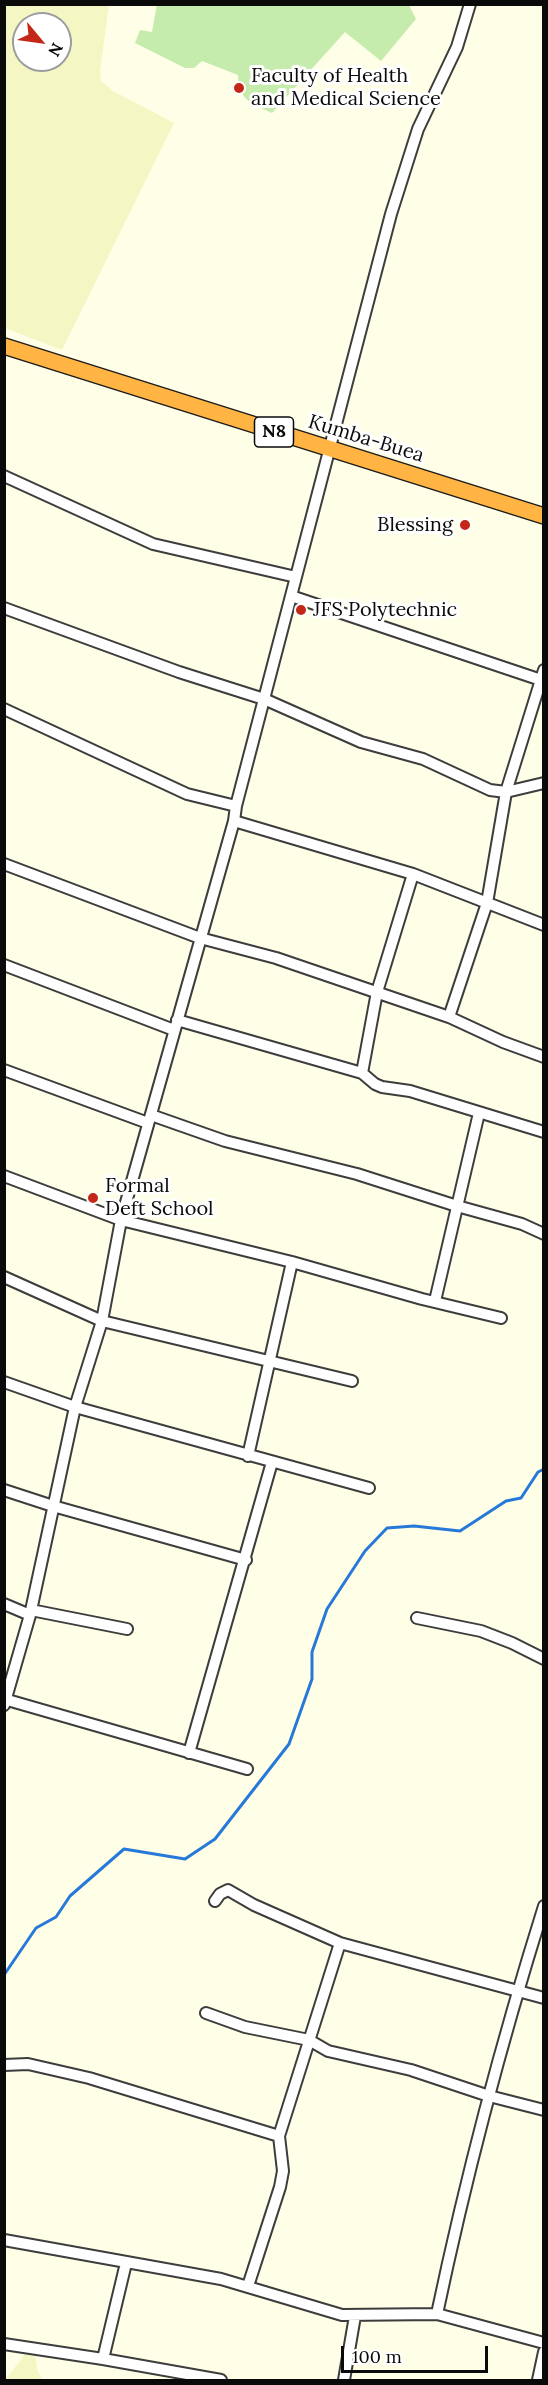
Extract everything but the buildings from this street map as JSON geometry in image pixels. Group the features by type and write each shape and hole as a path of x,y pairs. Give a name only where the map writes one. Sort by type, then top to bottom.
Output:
{"highway":[{"name":"Kumba-Buea","path":"4,346 543,516"}],"street":[{"path":"247,1769 5,1702 30,1612 75,1407 102,1321 122,1220 234,821 236,806 391,214 421,123 457,47 470,4"},
{"path":"4,476 153,544 296,577"},
{"path":"291,596 542,675 506,792 487,903 449,1017"},
{"path":"4,608 179,672 264,699 361,742 423,759 490,790 506,792 543,783"},
{"path":"4,709 187,794 236,806"},
{"path":"234,821 413,874 543,926"},
{"path":"4,864 200,938 276,958 449,1017 543,1057"},
{"path":"362,1073 377,992 413,874"},
{"path":"4,965 176,1025 362,1073 382,1087 410,1091 543,1131"},
{"path":"4,1070 149,1119 225,1141 357,1174 522,1224 543,1234"},
{"path":"435,1301 479,1113"},
{"path":"4,1176 122,1220 292,1262 501,1318"},
{"path":"248,1455 292,1262"},
{"path":"4,1277 102,1321 352,1381"},
{"path":"4,1382 75,1407 369,1488"},
{"path":"189,1752 246,1560 272,1462"},
{"path":"4,1490 246,1560"},
{"path":"4,1605 30,1612 127,1629"},
{"path":"417,1618 481,1631 512,1642 543,1659"},
{"path":"215,1901 220,1894 228,1890 255,1905 339,1942 543,1998"},
{"path":"437,2314 460,2203 517,1990 543,1906"},
{"path":"248,2286 280,2187 283,2171 279,2136 339,1942"},
{"path":"206,2013 245,2027 309,2040 328,2051 411,2070 489,2096 543,2110"},
{"path":"4,2065 28,2064 89,2078 279,2136"},
{"path":"4,2240 248,2286 342,2315 437,2314 543,2343"},
{"path":"103,2359 126,2263"},
{"path":"344,2380 355,2316"},
{"path":"4,2344 221,2380"},
{"path":"538,2380 543,2352"}],"green space":[{"path":"157,4 409,5 416,19 381,61 345,32 272,113 252,103 244,96 238,75 202,61 194,68 185,68 135,43 140,30 152,32"},
{"path":"4,5 109,5 100,71 101,81 113,91 174,123 62,350 5,328"},
{"path":"34,2343 37,2369 42,2380 5,2380"}],"waterway":[{"path":"4,1975 36,1928 56,1917 70,1896 124,1849 185,1859 215,1839 289,1744 312,1679 312,1652 327,1609 365,1551 387,1528 414,1526 460,1531 506,1501 521,1498 538,1472 544,1469"}],"place":[{"name":"Faculty of Health and Medical Science","path":"239,88"},
{"name":"Blessing","path":"465,525"},
{"name":"JFS Polytechnic","path":"301,610"},
{"name":"Formal Deft School","path":"93,1198"}]}
